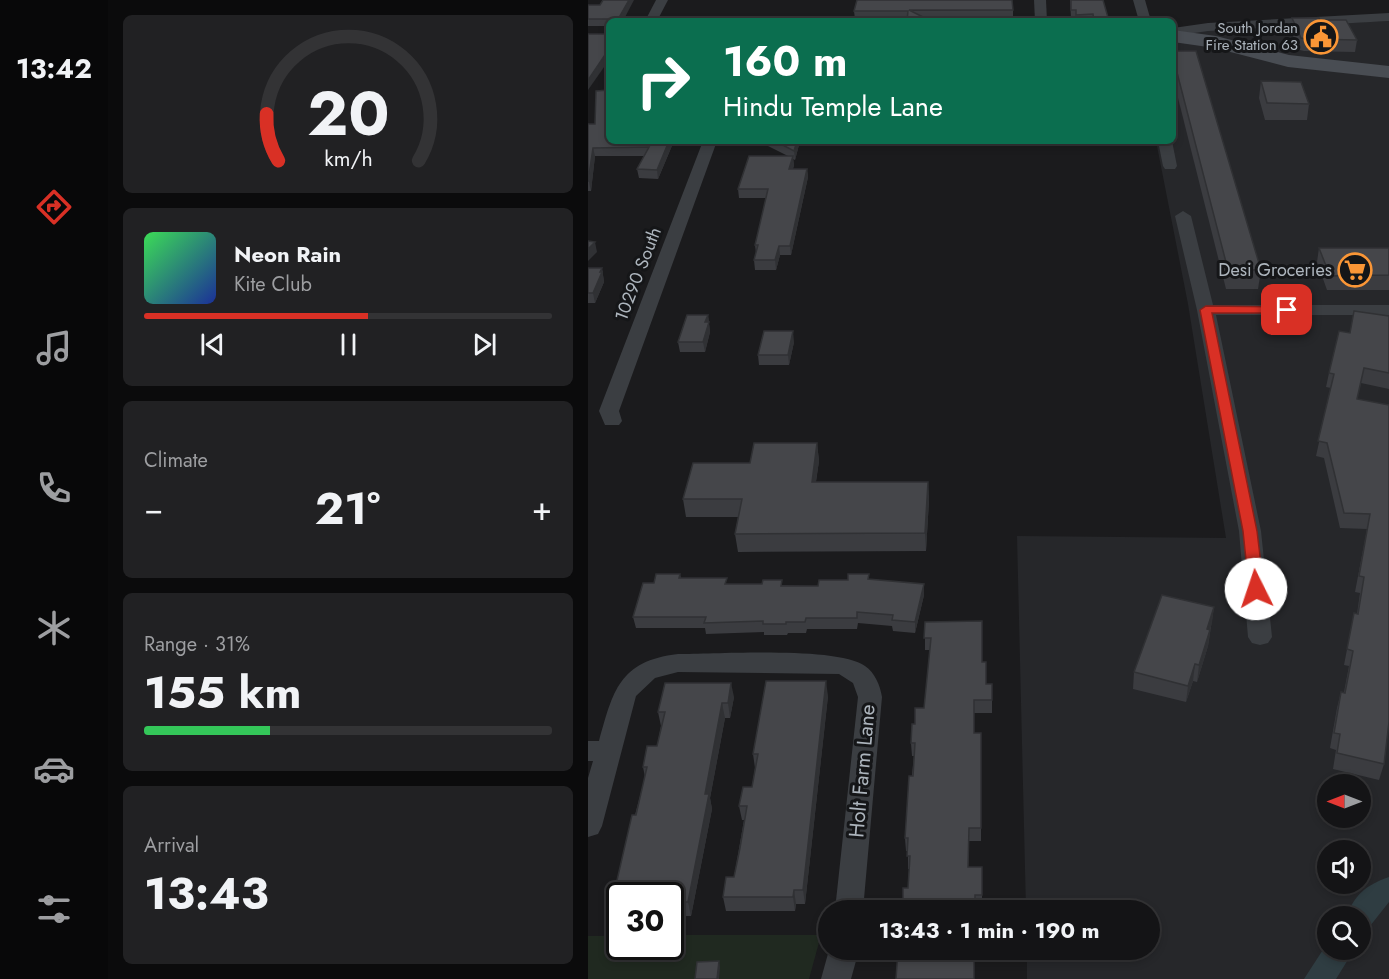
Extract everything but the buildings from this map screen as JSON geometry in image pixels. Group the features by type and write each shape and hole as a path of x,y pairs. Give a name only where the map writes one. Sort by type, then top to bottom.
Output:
{"street":[{"path":"653,18 662,0"},
{"path":"1040,0 1041,18"},
{"path":"1139,0 1143,18"},
{"path":"1176,33 1208,27 1389,17"},
{"path":"1176,35 1216,42 1288,61 1389,72"},
{"name":"10290 South","path":"612,421 609,411 709,144"},
{"path":"1166,144 1170,166"},
{"path":"1183,216 1206,310 1253,547 1260,637"},
{"path":"1206,310 1389,310"},
{"name":"Holt Farm Lane","path":"599,751 624,696 635,679 655,667 678,663 828,663 850,668 865,680 870,697 850,900"},
{"path":"588,826 599,751"},
{"path":"836,979 841,960"}],"shaded area":[{"path":"1389,21 1389,979 1027,979 1027,960 1160,960 1160,900 1026,900 1017,536 1226,538 1188,304 1157,144 1176,144 1176,30"},
{"path":"684,935 818,935 818,946 809,979 588,979 588,936 606,936 606,960 684,960"}],"waterway":[{"path":"1368,906 1376,895 1389,889"},
{"path":"1319,979 1332,960"}],"place":[{"name":"South Jordan Fire Station 63","path":"1321,37"},
{"name":"Desi Groceries","path":"1355,270"}],"route":[{"path":"1256,589 1253,547 1206,310 1287,310"}]}
